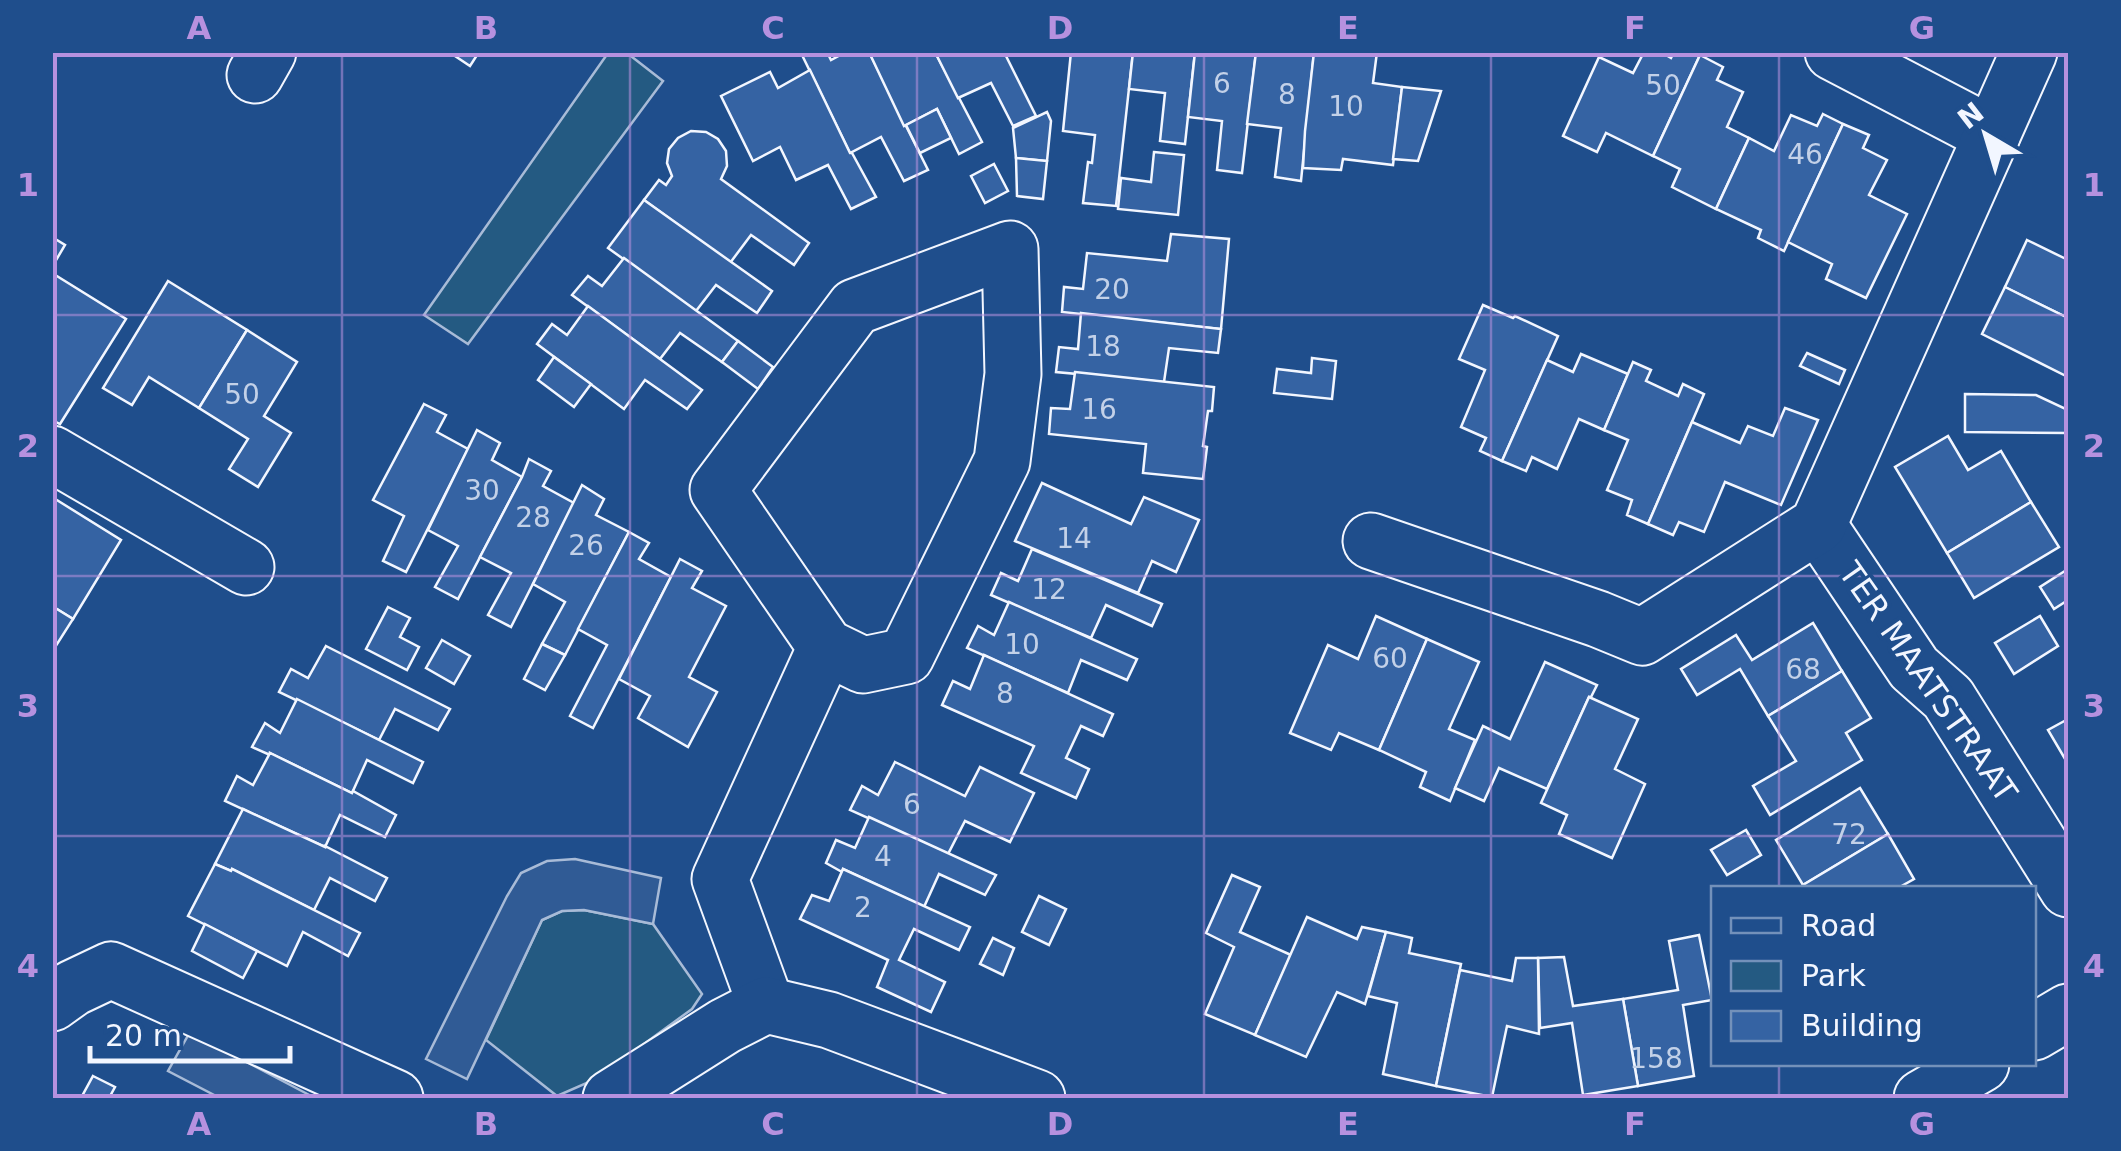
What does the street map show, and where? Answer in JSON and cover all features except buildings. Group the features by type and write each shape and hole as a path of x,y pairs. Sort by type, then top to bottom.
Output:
{"street":[{"path":"1834,52 1992,135"},
{"path":"1371,541 1642,637 1818,525 2029,52"},
{"path":"1010,248 1013,374 1002,461 906,656 863,665 826,648 718,490 855,308 1010,248"},
{"path":"52,454 246,567"},
{"name":"TER MAATSTRAAT","path":"1818,525 1914,668 1948,698 2068,890"},
{"path":"766,1005 720,879 826,648"},
{"path":"52,1003 72,988 111,970 395,1098"},
{"path":"611,1098 725,1026 766,1005 830,1020 1037,1098"},
{"path":"2036,1031 2068,1012"},
{"path":"1922,1098 1978,1066"}],"green space":[{"path":"608,53 627,53 663,81 468,344 424,315"},
{"path":"584,910 653,924 702,994 692,1009 596,1079 557,1096 486,1040 542,920 562,911"}],"shaded area":[{"path":"575,859 661,878 653,924 584,910 562,911 542,920 467,1079 426,1059 521,873 547,861"},
{"path":"190,1032 315,1098 220,1098 168,1071"}]}
